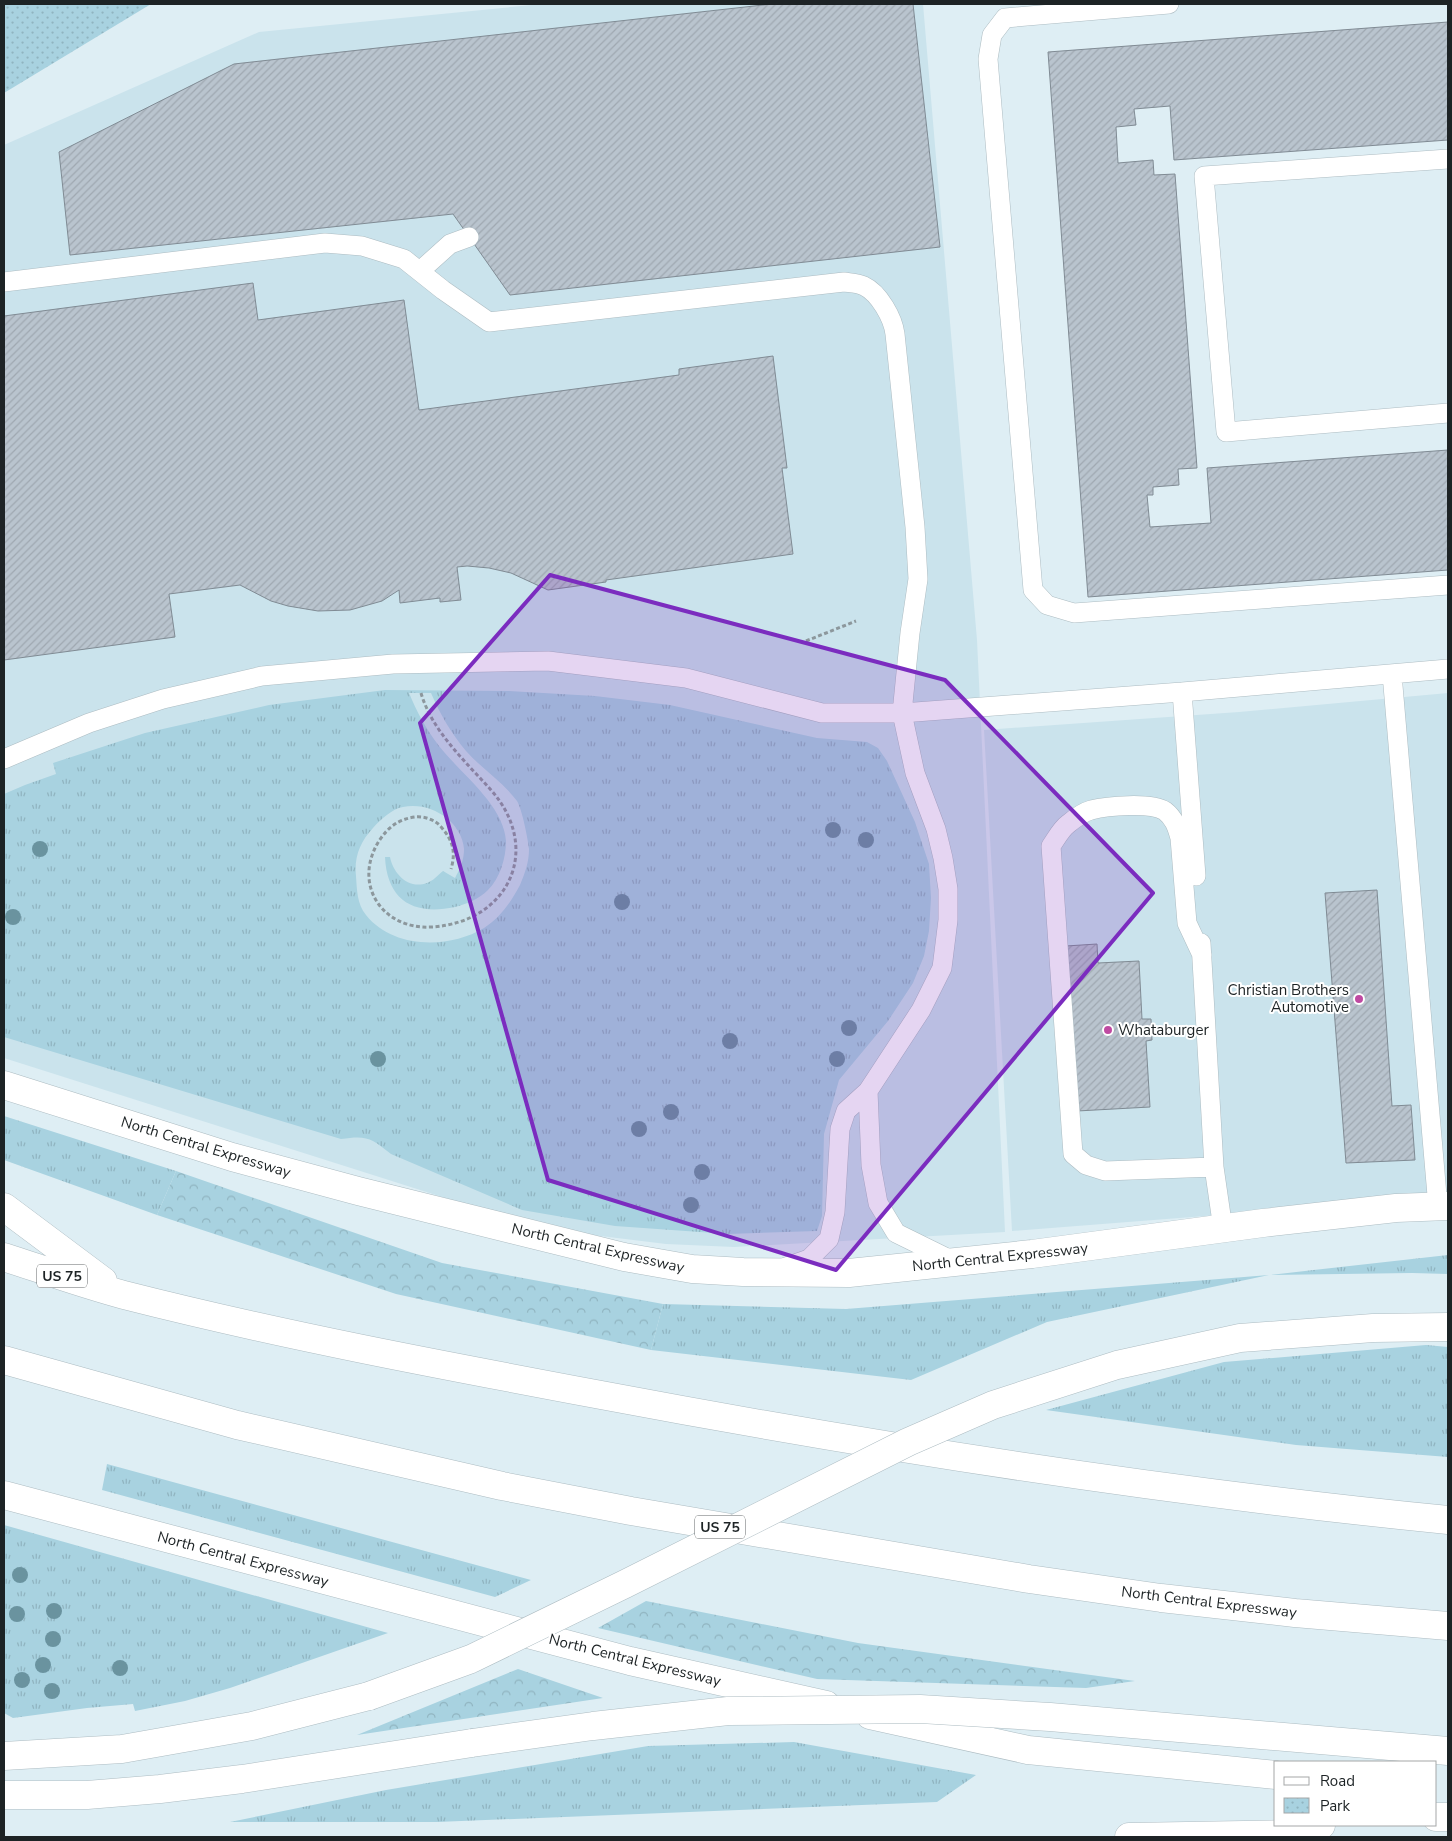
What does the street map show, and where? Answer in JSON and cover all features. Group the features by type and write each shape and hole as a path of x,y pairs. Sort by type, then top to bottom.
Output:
{"main road":[{"name":"North Central Expressway","path":"4,1085 232,1157 358,1191 615,1255 692,1270 849,1272 1032,1254 1223,1228 1396,1208 1443,1207"},
{"path":"4,1207 120,1294"},
{"name":"US 75","path":"4,1257 120,1294 263,1328 501,1376 771,1427 974,1460 1190,1491 1448,1520"},
{"path":"4,1756 122,1748 252,1726 369,1696 471,1660 908,1442 993,1405 1116,1365 1240,1338 1372,1328 1448,1327"},
{"name":"North Central Expressway","path":"4,1360 237,1425 502,1486 631,1511 1019,1577 1161,1598 1294,1613 1448,1626"},
{"name":"North Central Expressway","path":"4,1495 630,1661 1028,1750 1274,1775"},
{"path":"4,1795 87,1795 160,1790 593,1726 728,1711 920,1709 1448,1751"},
{"path":"1129,1837 1300,1834 1320,1826"}],"lane":[{"path":"1169,4 1005,18 992,35 988,59 1033,590 1047,606 1074,613 1448,585"},
{"path":"1448,159 1204,176 1226,432 1448,413"},
{"path":"420,271 450,244 469,237"},
{"path":"4,282 325,243 362,246 404,259 463,305 489,322 844,282 863,285 874,293 893,320 896,334 915,527 918,579 902,713 915,773 936,829 943,858 948,889 948,920 942,968 921,1010 868,1091 846,1112 840,1129 835,1212 829,1239 809,1259 773,1272"},
{"path":"4,759 89,723 172,697 262,676 412,664 548,661 686,678 822,713 902,713 1182,692 1448,668"},
{"path":"1392,674 1443,1207"},
{"path":"1182,692 1202,955 1214,1167 1223,1228"},
{"path":"1202,955 1187,924 1180,838 1177,826 1170,816 1163,810 1155,807 1121,806 1090,811 1066,825 1051,846 1073,1154 1086,1165 1105,1171 1214,1167"},
{"path":"868,1091 871,1165 878,1203 896,1233 956,1262"}],"path":[{"path":"806,641 856,620"},
{"path":"412,664 424,703 437,727 453,749 498,799 507,813 516,838 516,862 513,873 502,894 485,908 466,919 437,926 416,926 402,922 382,909 371,890 369,880 370,859 387,830 407,818 420,817 439,823 450,837 455,857 451,869"}],"highlighted area":[{"path":"550,575 945,680 1153,893 836,1270 548,1180 420,723"}],"shaded area":[{"path":"542,4 923,4 977,640 1005,1232 734,1247 666,1244 568,1232 515,1220 4,1058 4,145 259,32"},
{"path":"1448,693 1448,1197 1012,1231 984,730 1239,712"}],"green space":[{"path":"4,4 151,4 4,93"},
{"path":"385,690 509,691 595,696 670,705 817,738 867,742 878,748 887,761 915,822 929,864 931,898 929,931 924,956 913,983 888,1021 839,1080 824,1134 822,1216 817,1231 728,1234 615,1226 522,1210 391,1154 368,1139 357,1137 341,1139 4,1037 4,794 56,774 53,763 145,733 269,705","holes":["409,693 431,693 446,723 466,751 517,801 523,817 529,849 520,885 509,903 495,919 484,928 455,940 422,942 406,940 391,934 377,926 363,911 357,892 356,862 361,844 368,833 391,812 403,807 424,807 434,810 451,822 462,839 464,849 461,864 455,878 443,871 429,882 420,885 414,884 402,879 394,869 390,857 385,857 387,872 397,894 405,902 427,909 455,907 481,896 492,885 499,874 505,854 506,841 498,815 480,790 439,746 422,720"]},
{"path":"4,1116 176,1171 157,1215 4,1160"},
{"path":"176,1171 442,1263 663,1304 651,1350 396,1294 157,1215"},
{"path":"1448,1255 1448,1274 1269,1275"},
{"path":"1269,1275 1047,1322 911,1380 651,1350 663,1304 846,1309"},
{"path":"1426,1345 1448,1347 1448,1457 1296,1445 1046,1410 1224,1362"},
{"path":"107,1464 531,1580 495,1597 102,1490"},
{"path":"4,1525 388,1633 230,1688 185,1701 135,1711 133,1704 13,1718 4,1713"},
{"path":"646,1601 858,1643 1135,1681 1086,1688 817,1679 598,1628"},
{"path":"518,1669 603,1698 357,1735"},
{"path":"794,1742 976,1775 937,1802 437,1822 230,1822 386,1790 648,1746"}],"building":[{"path":"772,4 913,4 940,247 510,295 453,214 70,255 59,152 234,64"},
{"path":"1448,22 1448,140 1174,160 1170,106 1134,109 1136,125 1116,127 1118,163 1153,160 1154,175 1175,174 1197,468 1178,469 1179,485 1153,487 1153,495 1147,495 1150,527 1211,523 1207,468 1448,450 1448,570 1088,597 1048,52"},
{"path":"253,283 258,320 404,300 419,410 679,375 679,369 773,356 787,468 782,468 793,554 548,590 511,573 489,568 457,567 461,600 440,602 440,598 400,603 399,590 382,601 350,610 318,611 288,606 271,601 240,585 169,594 175,637 4,660 4,316"},
{"name":"Christian Brothers Automotive","path":"1377,890 1392,1106 1411,1105 1415,1160 1346,1163 1325,893"},
{"name":"Whataburger","path":"1097,944 1098,963 1139,961 1142,1019 1151,1019 1152,1040 1146,1041 1150,1107 1077,1111 1066,946"}],"place":[{"name":"Christian Brothers Automotive","path":"1359,999"},
{"name":"Whataburger","path":"1108,1030"}]}
